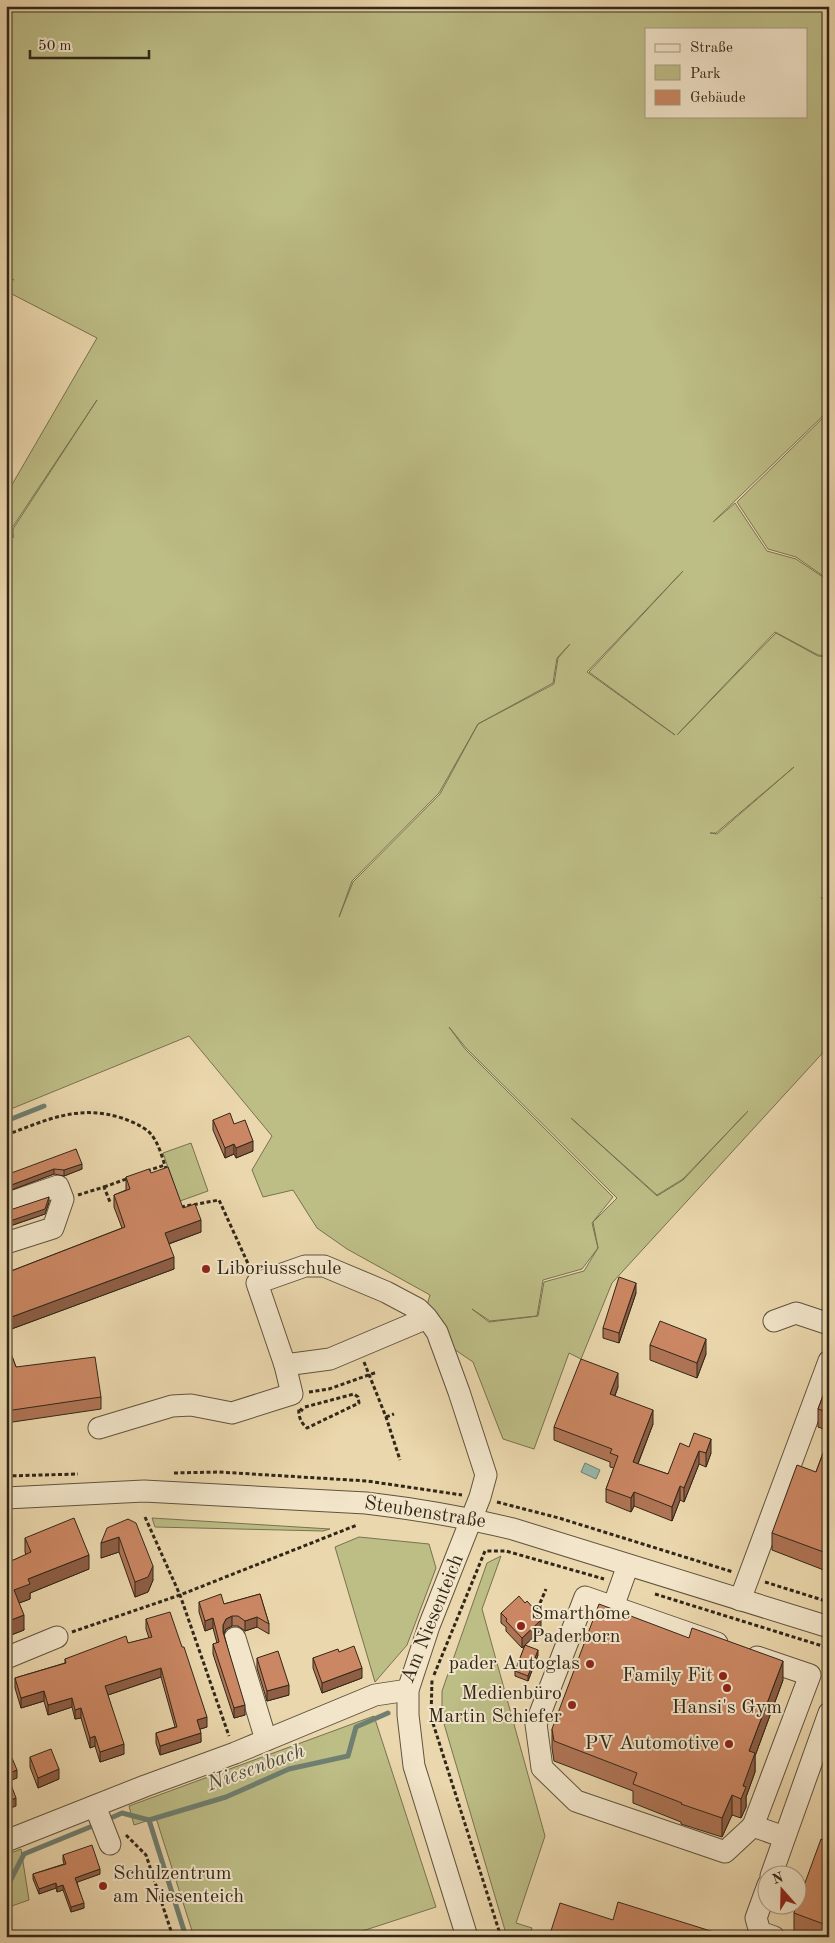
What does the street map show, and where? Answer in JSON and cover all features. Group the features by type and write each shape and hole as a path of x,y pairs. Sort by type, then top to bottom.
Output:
{"street":[{"path":"6,1204 58,1186 63,1199 52,1228 6,1243"},
{"path":"99,1428 172,1406 191,1405 232,1413 295,1404 285,1365 257,1283 305,1266 324,1266 377,1288 418,1309 427,1318 330,1359 285,1365"},
{"path":"774,1322 796,1313 829,1324"},
{"name":"Am Niesenteich","path":"6,1842 235,1753 374,1695 408,1690 429,1626 480,1498 486,1475 459,1392 436,1332 427,1318"},
{"path":"740,1600 829,1361"},
{"name":"Steubenstraße","path":"6,1498 144,1491 366,1503 472,1519 513,1529 624,1574 740,1600 829,1627"},
{"path":"613,1607 624,1574"},
{"path":"585,1597 810,1675 792,1722 753,1826 725,1852 576,1801 542,1768 536,1724 585,1597"},
{"path":"6,1658 57,1637"},
{"path":"235,1638 266,1740"},
{"path":"408,1690 408,1715 414,1766 467,1937"},
{"path":"774,1866 825,1723 792,1722"},
{"path":"95,1806 115,1837"},
{"path":"753,1826 784,1837"},
{"path":"758,1912 756,1918 767,1934"}],"path":[{"path":"6,1135 75,1112 93,1111 111,1114 131,1120 149,1132 157,1143 170,1178"},
{"path":"139,1174 165,1165"},
{"path":"63,1199 130,1177"},
{"path":"104,1187 110,1202"},
{"path":"178,1200 181,1207 219,1200 257,1283"},
{"path":"295,1404 329,1389 377,1372"},
{"path":"369,1375 386,1417 400,1460"},
{"path":"295,1404 299,1408 354,1394 358,1397 359,1403 328,1416 307,1428"},
{"path":"295,1404 302,1424 307,1428"},
{"path":"386,1417 394,1414"},
{"path":"307,1422 307,1428"},
{"path":"480,1498 559,1518 829,1602"},
{"path":"145,1517 180,1595 235,1753"},
{"path":"57,1637 180,1595 357,1525"},
{"path":"510,1937 501,1935 431,1717 431,1681 485,1551 506,1551 624,1574"},
{"path":"535,1615 546,1589"},
{"path":"649,1592 829,1648"},
{"path":"408,1715 431,1717"},
{"path":"115,1837 140,1846 146,1855 173,1937"}],"green space":[{"path":"6,6 829,6 829,410 713,522 735,503 767,551 796,559 829,581 829,656 818,655 775,632 677,735 776,633 818,656 829,657 829,906 821,897 829,908 829,1046 612,1283 581,1359 569,1353 534,1449 503,1439 473,1362 451,1347 425,1312 430,1295 347,1249 317,1228 293,1190 263,1197 252,1170 272,1136 189,1036 6,1111 6,495 97,338 6,291 6,276 14,280 6,275","holes":["97,400 13,529 13,538 12,528","683,571 589,672 675,735 587,672","570,644 558,658 554,684 478,724 553,683 557,658","478,724 440,794 353,882 339,917 352,881 439,793","794,767 717,834 710,833 716,833","449,1027 466,1048 617,1198 593,1222 598,1248 592,1223 613,1197 465,1049","748,1111 683,1180 657,1196 571,1118 657,1195 683,1179","598,1248 584,1271 544,1282 538,1316 489,1322 472,1309 490,1321 537,1316 543,1280 582,1269"]},
{"path":"829,412 829,580 796,557 768,549 737,502"},
{"path":"191,1143 208,1191 180,1201 163,1153"},
{"path":"152,1518 330,1529 323,1531 155,1527"},
{"path":"359,1537 429,1544 436,1568 407,1645 375,1682 335,1547"},
{"path":"501,1556 482,1609 545,1836 516,1923 532,1928 529,1937 507,1937 442,1717 442,1691 487,1563"},
{"path":"374,1716 436,1907 344,1937 194,1937 156,1818 134,1825 129,1806"},
{"path":"21,1849 29,1900 6,1908 6,1855"}],"shaded area":[{"path":"585,1463 600,1470 596,1479 581,1472"}],"building":[{"path":"230,1113 234,1124 245,1120 253,1141 236,1148 234,1144 225,1148 213,1120"},
{"path":"76,1149 82,1164 64,1170 54,1169 6,1187 6,1175"},
{"path":"168,1167 183,1208 195,1204 201,1220 165,1233 174,1257 6,1319 6,1273 125,1227 114,1195 130,1189 126,1177 149,1169 151,1173"},
{"path":"49,1197 45,1209 10,1221 7,1211"},
{"path":"619,1277 636,1283 619,1333 603,1328"},
{"path":"660,1321 706,1339 697,1363 650,1345"},
{"path":"6,1340 16,1367 95,1357 101,1397 6,1411"},
{"path":"581,1359 618,1373 610,1394 653,1410 633,1462 668,1474 680,1443 689,1447 694,1433 711,1439 706,1453 699,1451 684,1488 680,1486 672,1507 634,1492 631,1498 606,1489 618,1456 610,1453 612,1449 554,1427"},
{"path":"829,1380 829,1413 818,1409"},
{"path":"829,1437 829,1554 772,1533 797,1465 816,1472"},
{"path":"74,1518 89,1555 28,1579 30,1584 14,1590 24,1615 6,1622 6,1555 9,1562 31,1552 25,1538"},
{"path":"128,1519 136,1523 153,1566 148,1577 135,1582 119,1537 101,1543 107,1528"},
{"path":"221,1594 224,1604 260,1594 269,1624 257,1617 245,1621 238,1616 232,1616 226,1619 223,1625 223,1632 245,1705 234,1708 213,1644 219,1642 213,1618 205,1621 199,1602"},
{"path":"519,1596 525,1603 527,1601 541,1620 522,1638 501,1613"},
{"path":"599,1604 689,1638 692,1628 783,1661 749,1751 755,1753 743,1786 746,1787 741,1799 732,1795 722,1818 681,1804 633,1784 637,1773 554,1741 552,1729"},
{"path":"170,1612 182,1647 184,1647 207,1717 197,1720 201,1733 160,1746 156,1733 177,1727 161,1668 105,1686 124,1744 100,1752 95,1736 90,1738 81,1708 75,1710 72,1698 48,1705 44,1691 21,1698 15,1678 66,1663 65,1659 126,1636 128,1643 152,1637 146,1619"},
{"path":"525,1645 538,1650 528,1676 515,1671"},
{"path":"354,1646 362,1668 322,1683 313,1658 338,1649 339,1652"},
{"path":"278,1651 289,1685 267,1691 257,1658"},
{"path":"51,1749 59,1769 38,1778 30,1757"},
{"path":"12,1758 17,1770 7,1774 16,1798 6,1802 6,1760"},
{"path":"821,1839 829,1842 829,1926 802,1916 808,1916 808,1875"},
{"path":"92,1845 100,1869 75,1878 84,1903 71,1907 63,1885 57,1887 56,1883 39,1889 33,1874 66,1864 63,1855"},
{"path":"618,1902 730,1937 549,1937 560,1903 613,1920"}],"waterway":[{"path":"6,1121 44,1106"},
{"name":"Niesenbach","path":"113,1817 122,1813 149,1820 226,1797 289,1769 348,1756 356,1727 388,1713"},
{"path":"149,1820 186,1937"},
{"name":"Niesenbach","path":"6,1889 24,1854 95,1825"}],"place":[{"name":"Liboriusschule","path":"206,1269"},
{"name":"Smarthome Paderborn","path":"521,1626"},
{"name":"pader Autoglas","path":"590,1664"},
{"name":"Family Fit","path":"723,1676"},
{"name":"Hansi's Gym","path":"727,1688"},
{"name":"Medienbüro Martin Schiefer","path":"572,1705"},
{"name":"PV Automotive","path":"729,1744"},
{"name":"Schulzentrum am Niesenteich","path":"103,1886"}]}
